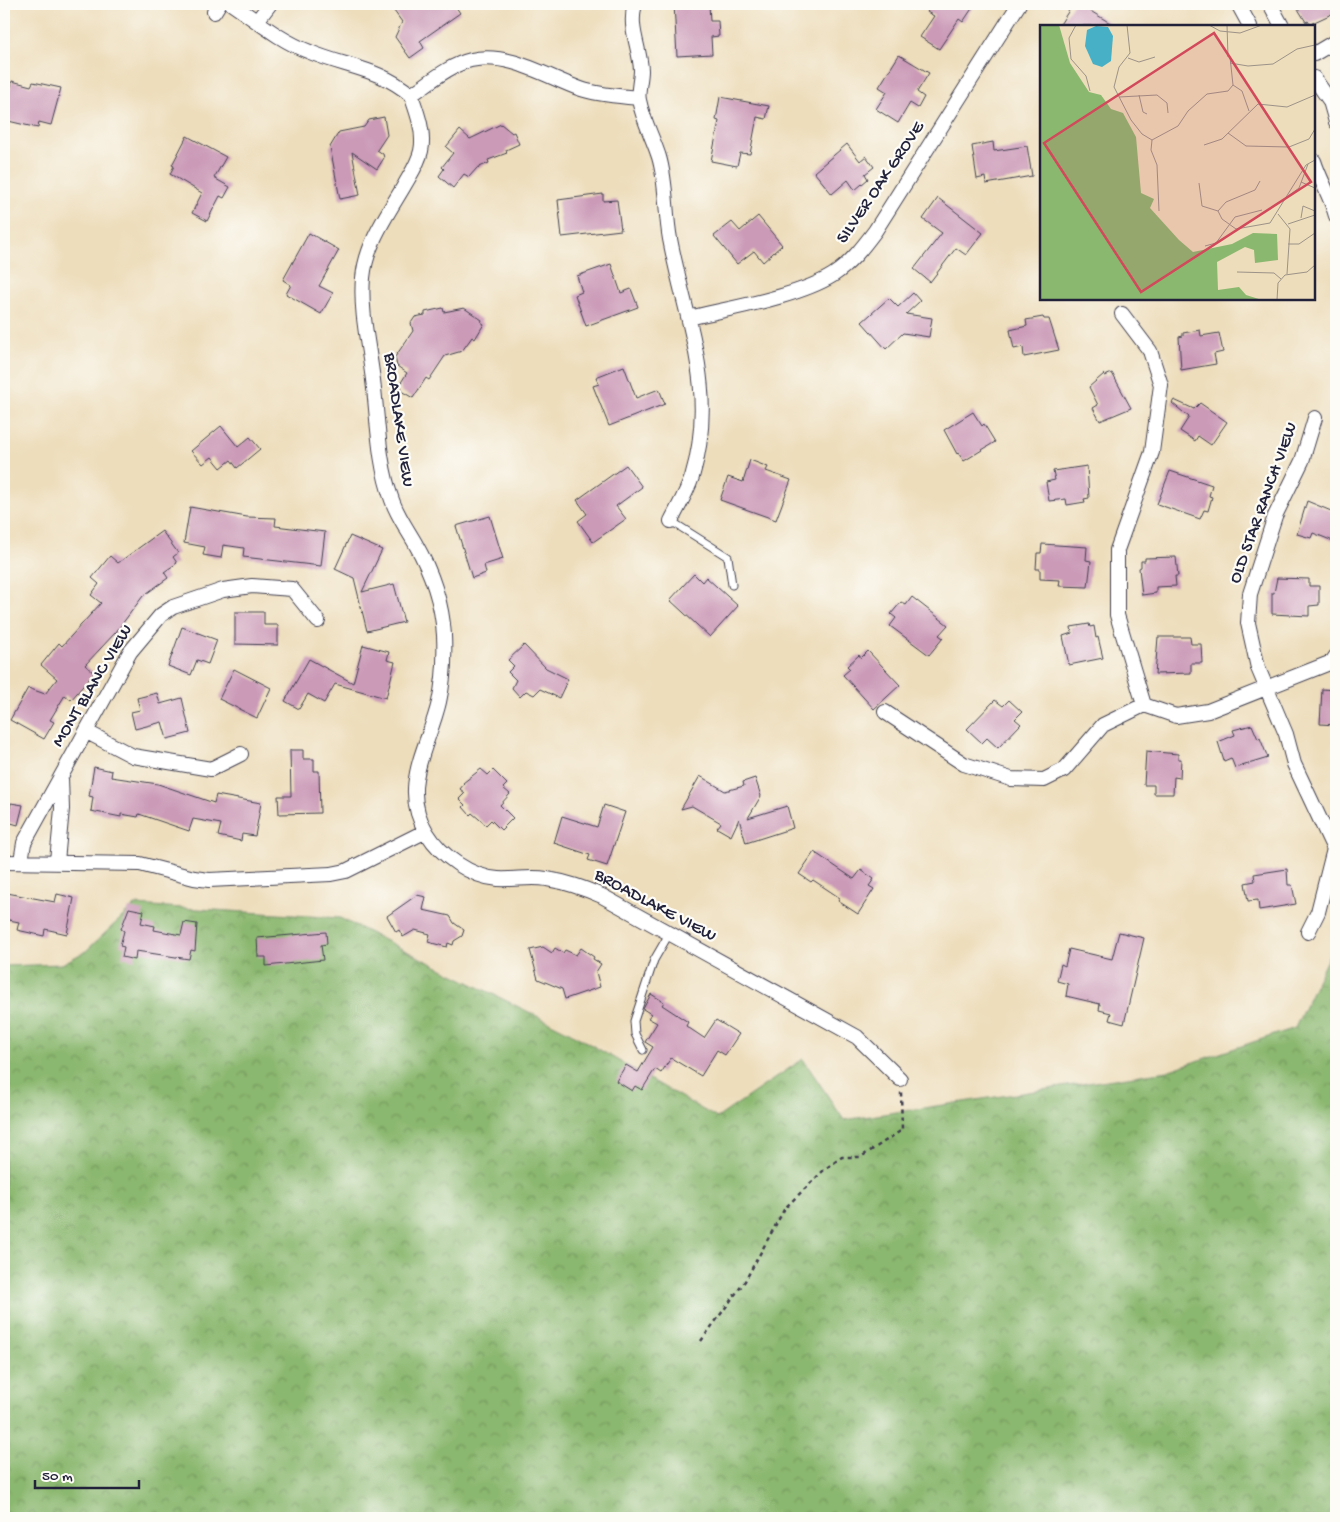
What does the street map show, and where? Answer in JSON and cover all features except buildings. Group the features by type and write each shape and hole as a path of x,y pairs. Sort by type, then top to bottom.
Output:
{"street":[{"path":"232,4 295,46 311,53 364,68 398,84 411,95 459,64 472,60 487,59 516,63 583,90 638,98"},
{"path":"257,21 270,4"},
{"path":"635,4 632,28 641,67 638,98 659,157 668,202 670,237 702,383 702,434 692,478 671,521"},
{"name":"SILVER OAK GROVE","path":"688,318 804,289 834,274 850,262 875,231 1019,4"},
{"path":"1238,4 1249,25"},
{"path":"1270,4 1281,25"},
{"path":"1315,53 1336,41"},
{"path":"1315,79 1330,101 1336,122"},
{"name":"BROADLAKE VIEW","path":"411,95 418,117 422,150 417,165 372,242 366,258 362,295 386,482 398,514 429,571 442,619 445,651 441,689 434,720 418,760 416,779 416,798 426,831 449,857 480,875 496,879 545,878 578,886 602,896 857,1038 900,1079"},
{"path":"1315,165 1323,188 1335,205"},
{"path":"1122,314 1150,351 1161,385 1152,452 1116,550 1117,615 1144,705"},
{"name":"OLD STAR RANCH VIEW","path":"1308,932 1318,912 1334,849 1294,764 1286,734 1258,668 1248,623 1250,594 1276,516 1302,462 1315,418"},
{"name":"MONT BLANC VIEW","path":"21,861 24,843 130,652 161,615 173,608 223,590 252,586 292,589 318,621"},
{"path":"886,712 964,764 1011,779 1044,780 1064,770 1104,725 1144,705 1176,716 1208,711 1332,662 1336,656"},
{"path":"86,732 132,756 211,769 241,754"},
{"name":"MONT BLANC VIEW","path":"57,861 62,809 61,776"},
{"path":"4,862 57,861 140,864 209,880 331,874 361,864 426,831"}],"lane":[{"path":"671,521 728,556 732,585"},
{"path":"643,1050 635,1034 634,1021 654,960 669,934"}],"path":[{"path":"701,1341 744,1281 785,1208 825,1169 842,1157 861,1158 902,1130 900,1079"}],"green space":[{"path":"135,905 340,918 569,1032 717,1118 803,1059 844,1120 1167,1071 1295,1028 1336,940 1336,1518 4,1518 4,966 62,964 86,951"}]}
